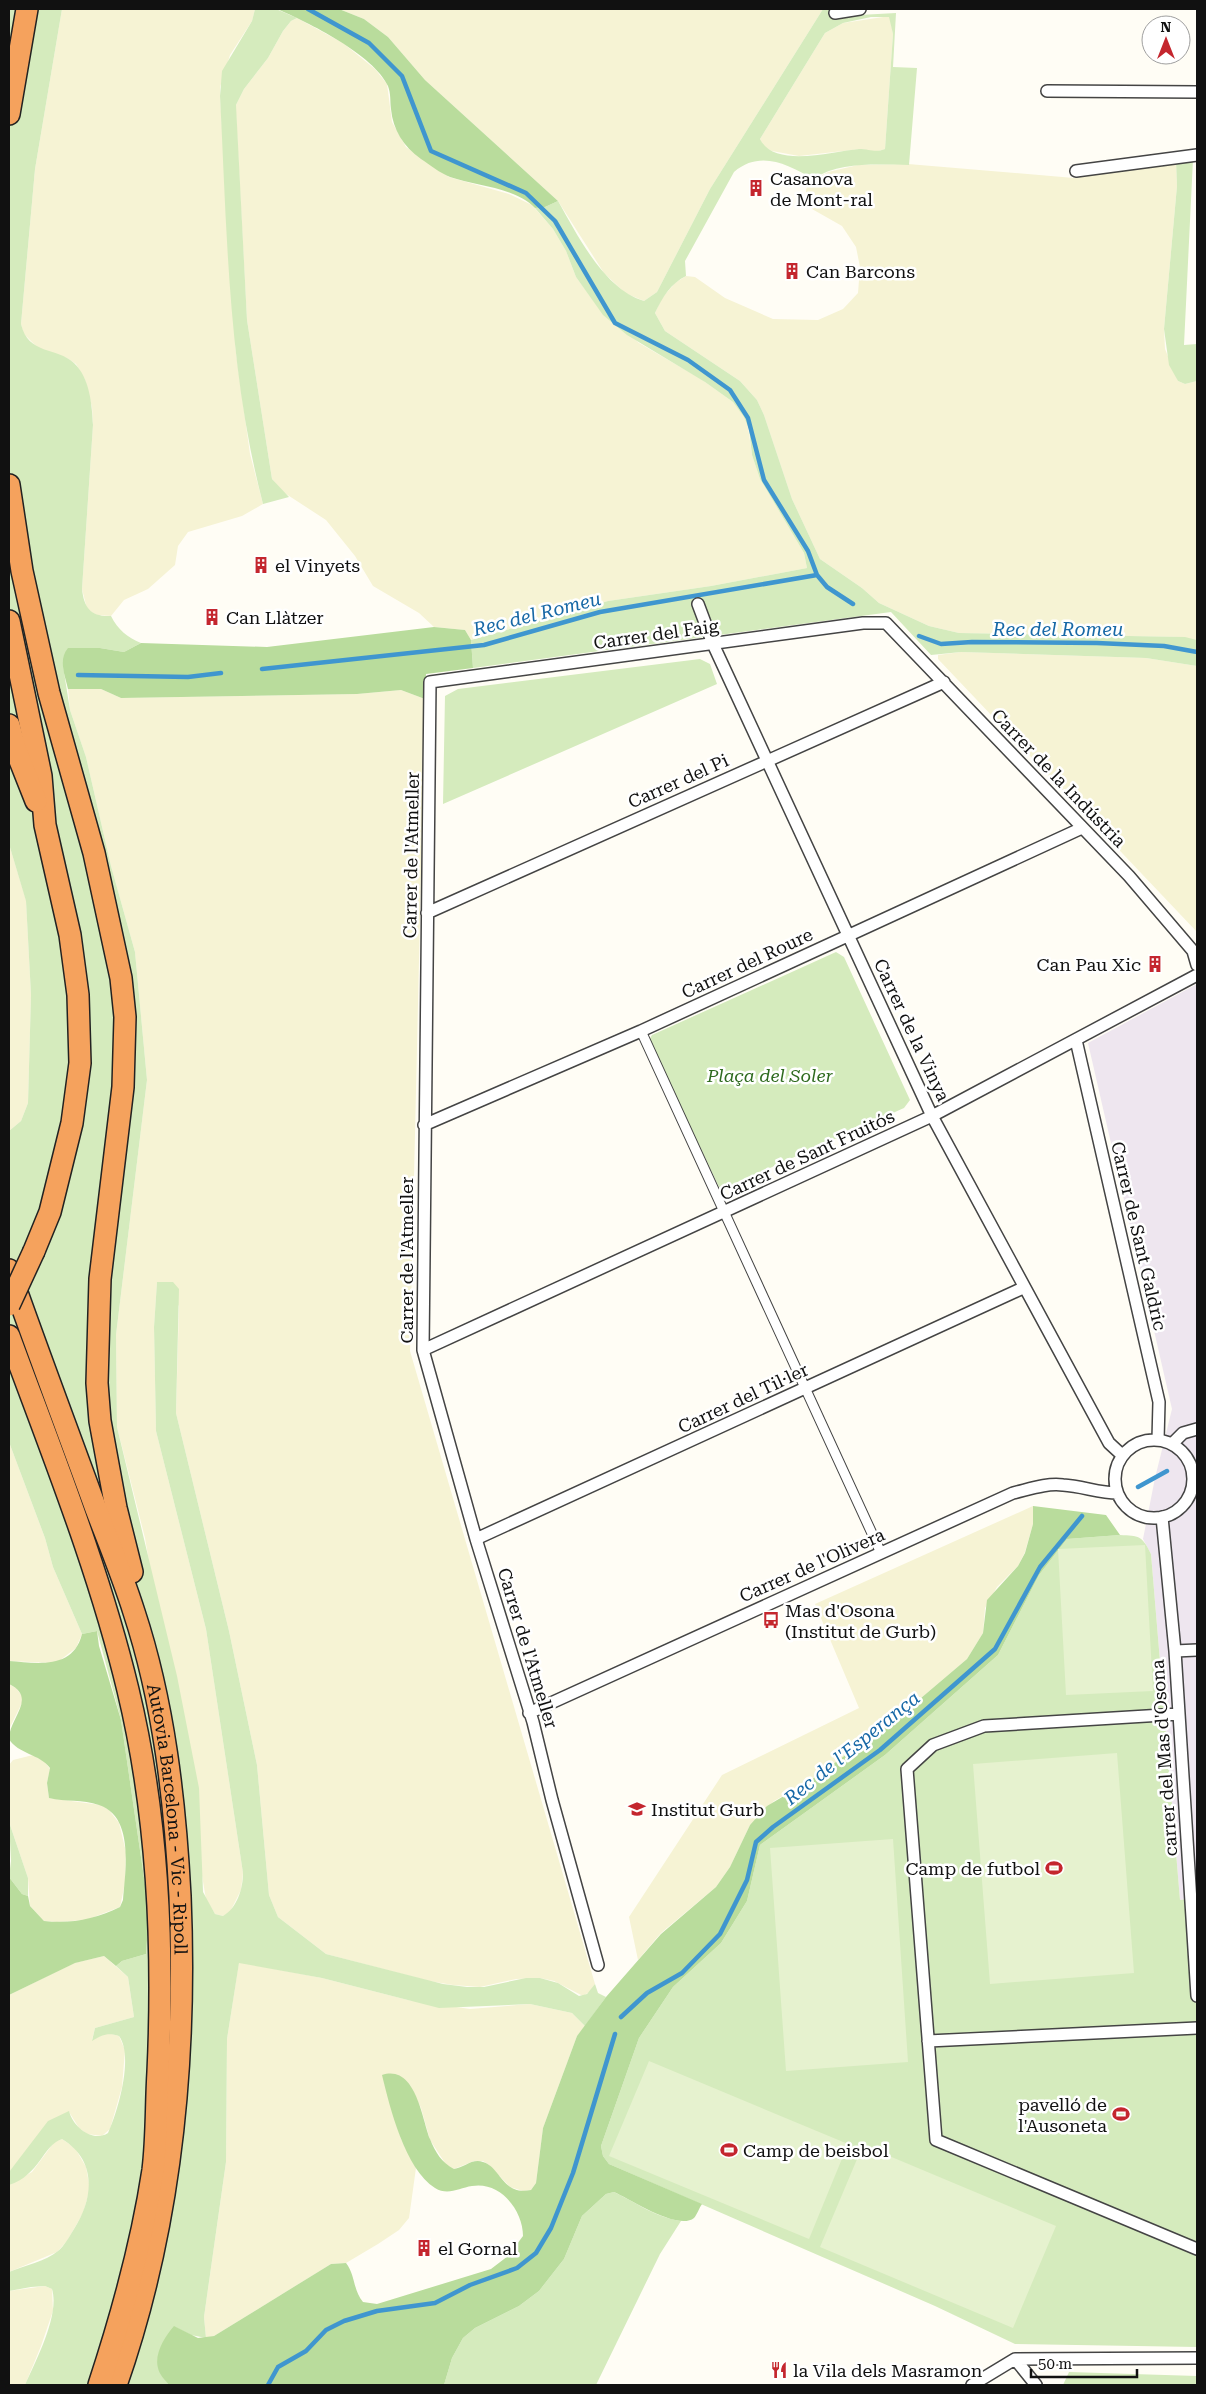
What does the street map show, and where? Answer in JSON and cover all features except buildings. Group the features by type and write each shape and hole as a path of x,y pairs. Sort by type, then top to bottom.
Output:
{"highway":[{"path":"9,114 27,9"},
{"path":"9,485 22,571 49,693 94,853 122,978 125,1017 123,1086 100,1287 97,1383 100,1421 116,1508 132,1570 135,1612"},
{"path":"9,621 41,776 45,825 72,952 78,995 80,1063 72,1123 50,1212 9,1305"},
{"path":"9,725 15,748 45,825"},
{"name":"Autovia Barcelona - Vic - Ripoll","path":"9,1270 135,1612 154,1687 170,1777 178,1867 183,2002 173,2136 160,2223 126,2356 116,2385"},
{"name":"Autovia Barcelona - Vic - Ripoll","path":"9,1336 97,1579 136,1728 155,1849 160,1942 160,2036 153,2166 142,2232 111,2348 99,2385"}],"street":[{"path":"837,11 860,9"},
{"path":"1047,91 1197,92"},
{"path":"1076,171 1197,155"},
{"name":"Carrer de la Vinya","path":"698,604 713,644 932,1116 1023,1288 1109,1443 1122,1456"},
{"name":"Carrer del Faig","path":"430,682 864,623 886,623"},
{"name":"Carrer de la Indústria","path":"886,623 1129,876 1193,951 1197,965"},
{"name":"Carrer de l'Atmeller","path":"430,682 423,1350 476,1539 529,1713 598,1965"},
{"name":"Carrer del Pi","path":"427,913 944,682"},
{"name":"Carrer del Roure","path":"424,1125 641,1031 1082,828"},
{"name":"Carrer de Sant Fruitós","path":"423,1350 932,1116 1197,975"},
{"path":"641,1031 881,1553"},
{"name":"Carrer de Sant Galdric","path":"1076,1040 1159,1402 1158,1440"},
{"name":"Carrer del Til·ler","path":"476,1539 1023,1288"},
{"path":"1172,1444 1183,1433 1197,1429"},
{"path":"1158,1440 1172,1444 1183,1453 1190,1464 1193,1497 1180,1508 1162,1517 1145,1517 1135,1513 1126,1507 1118,1493 1115,1474 1122,1456 1134,1445 1158,1440"},
{"name":"Carrer de l'Olivera","path":"529,1713 1013,1493 1043,1485 1063,1485 1101,1493 1118,1493"},
{"name":"carrer del Mas d'Osona","path":"1162,1517 1175,1651 1197,1996"},
{"path":"1175,1651 1197,1650"},
{"path":"1179,1714 984,1726 933,1745 906,1769 936,2140 1197,2249"},
{"path":"928,2040 1197,2028"},
{"path":"972,2385 1015,2359 1197,2358"},
{"path":"1015,2359 1036,2385"}],"shaded area":[{"path":"62,9 255,9 252,21 230,55 220,87 220,96 236,353 250,454 263,504 242,516 188,532 178,546 175,565 148,589 124,600 111,616 96,615 87,609 82,589 93,425 92,407 85,380 76,364 67,358 43,351 36,346 23,333 21,324 35,169"},
{"path":"339,9 823,9 710,189 657,292 644,301 625,293 604,273 558,201 425,80 388,37 364,19"},
{"path":"890,16 893,34 885,149 876,152 861,149 799,156 772,151 763,146 760,139 825,33 843,23"},
{"path":"297,18 343,43 375,69 387,84 392,122 406,147 449,177 509,194 532,205 553,229 566,251 576,277 601,311 639,343 701,379 733,402 747,420 752,455 760,479 804,553 807,568 711,586 608,601 471,640 465,630 434,627 419,613 373,586 355,556 326,520 283,492 272,479 247,320 236,105 244,89 268,58 283,31 291,21"},
{"path":"1176,161 1177,186 1164,329 1165,349 1178,381 1185,384 1197,381 1197,640 1180,637 959,633 929,626 879,603 862,588 820,559 792,499 764,415 757,400 740,381 665,331 655,313 662,298 675,283 686,276 695,277 725,298 773,319 818,320 843,309 858,293 860,267 856,247 842,226 812,209 806,198 809,182 828,172 858,165 908,164 1074,178"},
{"path":"961,652 1146,658 1197,666 1197,932 938,659 938,655"},
{"path":"68,689 101,689 121,698 357,694 401,690 425,699 410,1351 595,1984 591,1991 583,1996 554,1981 540,1978 516,1979 480,1987 429,1981 326,1954 278,1917 269,1895 257,1765 229,1631 176,1413 179,1306 157,1282 154,1327 156,1431 206,1629 243,1873 241,1890 230,1912 223,1916 215,1914 206,1899 145,1538 117,1427 116,1335 147,1080 135,952 111,866 86,757 70,710"},
{"path":"9,844 26,900 31,995 28,1103 21,1121 9,1131"},
{"path":"1197,984 1197,1898 1180,1900 1151,1554 1143,1539 1155,1478 1172,1409 1088,1043"},
{"path":"9,1442 45,1538 53,1567 82,1634 76,1648 59,1661 52,1663 9,1661"},
{"path":"1033,1506 1033,1524 1025,1552 1018,1566 997,1587 985,1608 983,1633 967,1659 901,1715 811,1780 774,1801 750,1825 730,1867 716,1887 661,1933 638,1960 629,1917 722,1775 859,1708 815,1604"},
{"path":"9,1684 16,1688 22,1696 22,1703 9,1729"},
{"path":"33,1755 45,1762 50,1769 47,1783 49,1798 101,1805 109,1810 119,1823 126,1852 125,1883 120,1907 86,1920 57,1922 44,1921 30,1906 28,1878 9,1822 9,1765 13,1760"},
{"path":"104,1956 128,1977 134,2017 95,2028 92,2040 105,2034 119,2036 125,2050 122,2087 110,2129 102,2136 87,2134 79,2128 69,2112 25,2153 9,2172 9,1995 74,1963"},
{"path":"239,1962 322,1978 408,2000 470,2009 530,2004 572,2013 585,2026 577,2036 543,2128 536,2183 531,2190 523,2191 510,2187 483,2161 474,2161 454,2169 447,2166 430,2140 421,2108 410,2085 384,2082 401,2139 416,2168 409,2218 399,2230 346,2263 331,2264 214,2336 206,2338 204,2317 226,2162 227,2039"},
{"path":"62,2139 75,2148 86,2167 90,2189 83,2213 67,2241 57,2252 9,2272 9,2185 32,2172 55,2141"},
{"path":"45,2286 52,2289 53,2311 41,2346 25,2385 9,2385 9,2291"}],"green space":[{"path":"9,9 62,9 35,169 21,324 25,334 36,346 67,358 74,363 84,376 91,401 93,425 83,596 90,610 98,615 111,616 123,633 141,643 124,652 100,648 63,666 70,710 86,757 111,866 135,952 147,1080 116,1335 117,1427 177,1676 199,1788 203,1892 215,1914 223,1916 228,1913 238,1898 243,1873 206,1629 156,1431 154,1327 157,1282 173,1282 179,1289 176,1413 229,1631 257,1765 269,1895 278,1917 326,1954 443,1984 484,1987 526,1978 540,1978 558,1983 579,1996 587,1994 595,1984 598,1993 606,1997 585,2026 572,2013 530,2004 439,2008 322,1978 239,1963 227,2039 226,2162 204,2317 206,2338 191,2335 175,2327 169,2334 161,2348 160,2363 164,2378 169,2385 25,2385 46,2337 54,2300 52,2289 45,2286 9,2291 9,2272 53,2255 65,2244 81,2217 88,2192 89,2180 81,2158 62,2139 50,2148 28,2175 9,2185 9,2172 48,2121 69,2111 75,2123 84,2132 96,2136 108,2133 120,2098 125,2070 125,2056 119,2036 108,2034 92,2041 95,2028 134,2017 128,1977 116,1966 122,1961 146,1954 149,1912 121,1720 97,1631 82,1634 53,1567 45,1538 9,1442 9,1131 21,1121 28,1103 31,995 26,901 9,844"},
{"path":"255,9 276,9 297,18 291,21 283,31 268,58 244,89 236,105 247,320 272,479 289,497 263,504 251,454 236,352 227,250 220,96 222,71 252,21"},
{"path":"277,9 339,9 364,19 388,37 425,80 558,201 545,207 535,208 506,191 450,177 431,166 409,149 400,137 392,117 388,86 380,74 355,51 322,31"},
{"path":"823,9 830,9 841,16 896,13 893,67 917,68 909,165 860,165 835,169 813,179 793,168 774,162 754,162 744,165 734,172 685,261 686,276 668,292 655,313 665,331 740,381 757,400 764,415 792,499 820,559 862,588 879,603 929,626 959,633 1185,637 1197,640 1197,666 1146,658 961,652 931,655 891,612 473,668 471,640 608,601 711,586 807,568 804,553 760,479 752,455 749,429 744,417 733,402 705,382 627,335 603,315 576,277 566,251 553,229 535,208 545,207 558,201 583,245 604,273 630,295 644,301 657,292 710,189","holes":["871,17 889,17 893,34 885,149 875,151 859,149 820,155 791,156 767,148 760,139 825,33 843,23"]},
{"path":"1193,159 1184,345 1197,344 1197,381 1185,384 1178,381 1169,365 1164,329 1177,186 1176,161"},
{"path":"434,627 465,630 471,640 473,668 426,674 425,699 401,690 357,694 121,698 101,689 68,689 63,668 63,658 68,648 100,648 124,652 141,643 267,647"},
{"path":"700,659 710,664 717,684 443,804 445,696 458,689"},
{"name":"Plaça del Soler","path":"836,952 844,957 910,1100 904,1108 727,1187 719,1187 649,1040 652,1035"},
{"path":"1033,1506 1106,1515 1120,1535 1067,1539 1039,1575 998,1655 885,1755 760,1845 747,1901 721,1943 673,1987 639,2038 601,2146 603,2156 609,2164 702,2204 694,2218 687,2221 666,2217 614,2192 606,2194 582,2216 564,2259 539,2291 519,2306 475,2328 463,2338 452,2358 444,2385 169,2385 162,2377 157,2363 159,2351 164,2340 174,2326 198,2338 214,2336 331,2264 346,2263 357,2292 363,2302 377,2304 491,2269 508,2256 523,2236 522,2226 514,2207 508,2199 492,2188 472,2186 453,2191 444,2191 435,2188 424,2179 407,2153 400,2137 382,2075 393,2074 403,2078 410,2085 416,2095 432,2144 439,2157 446,2164 454,2169 475,2161 483,2162 494,2169 514,2189 521,2191 531,2190 536,2183 543,2128 577,2036 606,1997 661,1934 716,1887 730,1867 750,1825 767,1806 811,1780 901,1715 967,1659 983,1633 987,1600 1018,1566 1025,1553 1033,1524"},
{"path":"1120,1535 1136,1536 1145,1543 1151,1554 1180,1900 1197,1898 1197,2347 1015,2344 935,2306 609,2164 603,2156 601,2146 639,2038 673,1987 721,1943 747,1901 760,1845 885,1755 998,1655 1039,1575 1067,1539"},
{"path":"1145,1545 1153,1691 1066,1695 1058,1549"},
{"path":"97,1631 99,1646 121,1720 149,1912 146,1954 122,1961 116,1966 104,1956 75,1963 9,1995 9,1877 22,1894 28,1896 30,1906 44,1921 74,1921 102,1915 120,1907 123,1900 126,1861 123,1833 118,1821 110,1811 99,1805 49,1798 47,1783 50,1768 46,1763 18,1748 9,1739 10,1731 22,1702 17,1690 9,1684 9,1661 42,1663 62,1659 71,1654 82,1634"},
{"name":"Camp de futbol","path":"1117,1753 1134,1973 990,1984 973,1764"},
{"path":"9,1822 28,1878 28,1896 22,1894 9,1877 11,1861"},
{"name":"Camp de futbol","path":"893,1839 908,2062 786,2071 770,1848"},
{"name":"Camp de beisbol","path":"649,2061 848,2144 809,2239 609,2156"},
{"path":"863,2145 1056,2226 1013,2328 820,2247"},
{"path":"614,2192 663,2217 681,2221 660,2254 596,2385 444,2385 452,2358 463,2338 475,2328 519,2306 539,2291 564,2259 582,2216 606,2194"},
{"path":"1069,2372 1197,2376 1197,2385 1063,2385"}],"waterway":[{"path":"308,9 369,43 402,76 431,151 526,193 555,221 615,323 688,360 730,390 748,418 764,480 808,551 817,575 827,587 853,604"},
{"name":"Rec del Romeu","path":"262,669 484,645 600,612 817,575"},
{"name":"Rec del Romeu","path":"919,636 941,644 972,642 1097,643 1164,646 1197,652"},
{"name":"Rec del Romeu","path":"78,675 188,677 221,673"},
{"path":"1138,1487 1167,1471"},
{"name":"Rec de l'Esperança","path":"621,2017 647,1993 682,1973 720,1934 747,1880 756,1842 773,1827 880,1750 995,1649 1040,1567 1082,1516"},
{"name":"Rec de l'Esperança","path":"268,2385 278,2367 306,2351 326,2330 344,2321 377,2311 435,2303 470,2285 517,2268 536,2253 551,2228 573,2173 615,2034"}],"place":[{"name":"Casanova de Mont-ral","path":"756,188"},
{"name":"Can Barcons","path":"792,271"},
{"name":"el Vinyets","path":"261,565"},
{"name":"Can Llàtzer","path":"212,617"},
{"name":"Can Pau Xic","path":"1155,964"},
{"name":"Mas d'Osona (Institut de Gurb)","path":"771,1620"},
{"name":"Institut Gurb","path":"637,1809"},
{"name":"Camp de futbol","path":"1054,1868"},
{"name":"pavelló de l'Ausoneta","path":"1121,2114"},
{"name":"Camp de beisbol","path":"729,2150"},
{"name":"el Gornal","path":"424,2248"},
{"name":"la Vila dels Masramon","path":"779,2370"}]}
